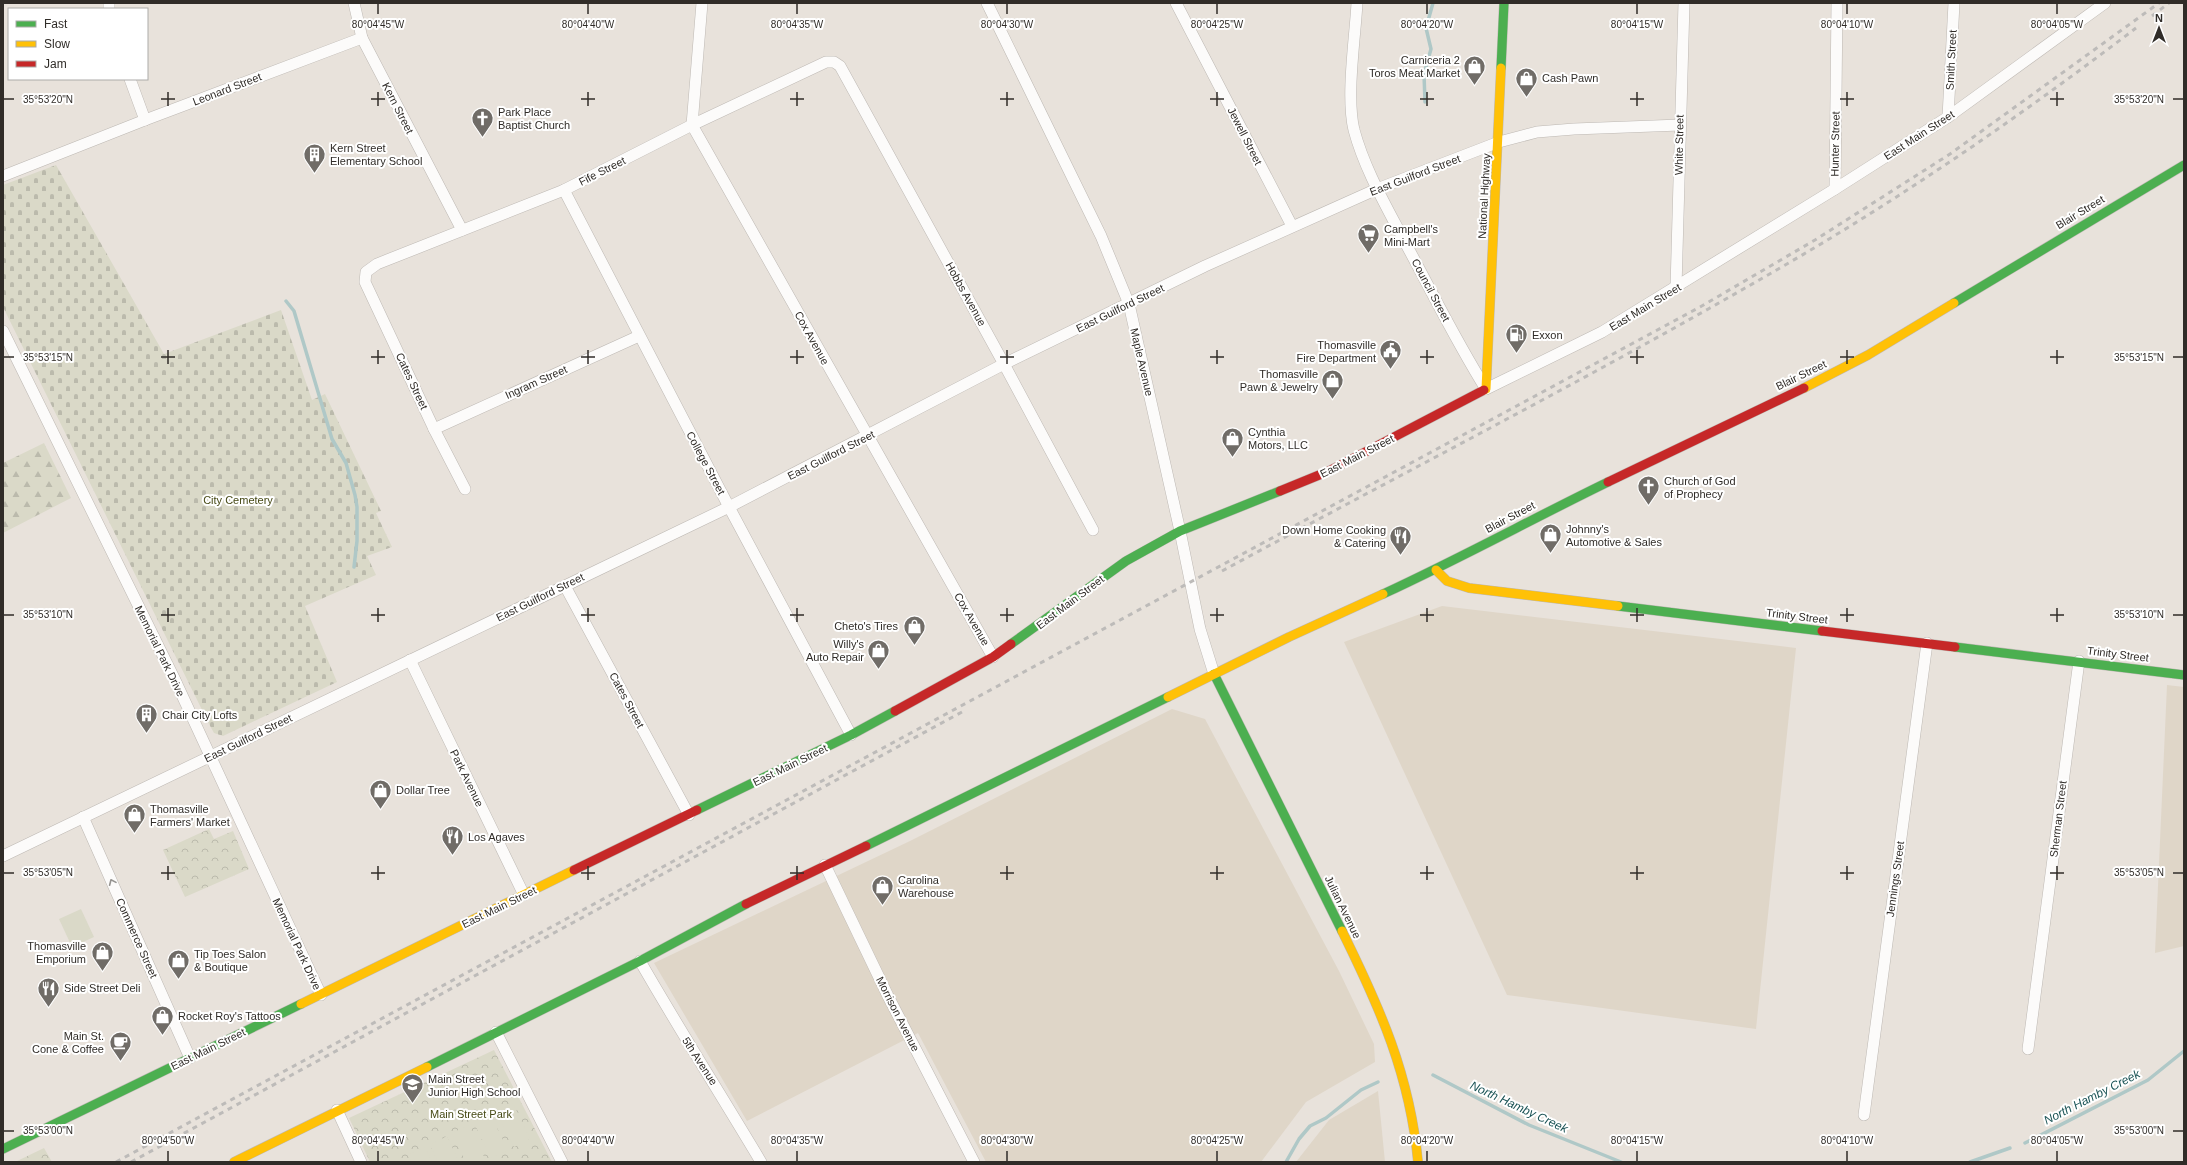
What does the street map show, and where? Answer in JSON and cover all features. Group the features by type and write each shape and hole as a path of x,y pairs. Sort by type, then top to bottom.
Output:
{"street":[{"name":"Kern Street","path":"354,3 362,38 462,230"},
{"path":"692,125 702,3"},
{"name":"Maple Avenue","path":"987,3 1101,236 1129,304 1180,530 1200,629 1214,674"},
{"name":"Jewell Street","path":"1176,3 1292,226"},
{"name":"Council Street","path":"1357,3 1351,104 1354,129 1378,189 1464,353 1486,389"},
{"name":"National Highway","path":"1486,389 1499,142 1504,3"},
{"name":"White Street","path":"1676,288 1684,3"},
{"name":"Hunter Street","path":"1835,189 1836,3"},
{"name":"Smith Street","path":"1948,117 1954,3"},
{"name":"East Main Street","path":"3,1149 851,735 993,657 1126,561 1180,530 1329,471 1486,389 1602,332 1676,288 1948,117 2105,3"},
{"name":"Leonard Street","path":"3,176 145,120 362,38"},
{"name":"Fife Street","path":"366,272 377,264 564,190 692,125 826,62 834,62"},
{"name":"Hobbs Avenue","path":"834,62 840,66 1004,364 1092,530"},
{"path":"130,80 145,120"},
{"name":"Cox Avenue","path":"692,125 993,657"},
{"name":"East Guilford Street","path":"3,856 729,507 1004,364 1292,226 1378,189 1499,142 1537,132 1574,128 1680,125"},
{"name":"Blair Street","path":"1436,570 1536,517 1868,354 2184,165"},
{"name":"College Street","path":"564,190 729,507 851,735"},
{"name":"Cates Street","path":"366,272 365,282 434,429 465,489"},
{"name":"Memorial Park Drive","path":"3,331 176,680 210,757 321,995"},
{"name":"Ingram Street","path":"434,429 639,336"},
{"path":"234,1162 640,961 731,912 825,865 948,807 1328,618 1436,570"},
{"name":"Trinity Street","path":"1436,570 1447,581 1469,588 2079,661 2184,675"},
{"name":"Cates Street","path":"565,586 689,815"},
{"name":"Jennings Street","path":"1864,1115 1927,643"},
{"name":"Park Avenue","path":"410,660 524,895"},
{"name":"Sherman Street","path":"2028,1049 2079,661"},
{"name":"Julian Avenue","path":"1214,674 1363,974 1386,1027 1407,1088 1418,1162"},
{"name":"Commerce Street","path":"83,817 190,1058"},
{"name":"Morrison Avenue","path":"825,865 888,996 974,1162"},
{"name":"5th Avenue","path":"640,961 675,1022 713,1081 761,1162"},
{"path":"496,1032 562,1162"},
{"path":"337,1110 361,1162"}],"shaded area":[{"path":"1442,606 1796,648 1756,1029 1507,995 1344,642"},
{"path":"2167,685 2184,687 2184,946 2155,953"},
{"path":"1172,709 1205,719 1339,971 1374,1044 1375,1062 1306,1102 1261,1162 986,1162 918,1033 747,1121 654,963 910,841"},
{"path":"1378,1091 1385,1162 1296,1162 1329,1120"}],"green space":[{"name":"City Cemetery","path":"56,165 164,354 281,310 312,400 325,394 381,511 376,513 392,547 367,556 376,575 305,606 337,682 223,736 214,733 209,724 3,307 3,185"},
{"path":"44,443 71,498 3,533 3,463"},
{"path":"209,829 214,839 233,831 249,869 185,897 163,850"},
{"path":"81,909 94,937 72,947 59,919"},
{"name":"Main Street Park","path":"494,1050 552,1162 370,1162 349,1118"},
{"path":"513,1103 530,1139 514,1147 496,1112"},
{"path":"490,1114 508,1150 491,1158 474,1123"},
{"path":"469,1125 486,1161 484,1162 466,1162 452,1133"},
{"path":"447,1136 459,1162 438,1162 430,1145"},
{"path":"425,1147 432,1162 411,1162 408,1155"},
{"path":"44,1148 52,1162 15,1162"}],"waterway":[{"path":"1425,102 1424,74 1431,49 1426,28 1433,3"},
{"path":"286,301 294,311 332,439 346,463 355,495 357,507 357,541 354,567"},
{"name":"North Hamby Creek","path":"2025,1143 2148,1080 2184,1051"},
{"name":"North Hamby Creek","path":"1433,1075 1529,1125 1621,1162"},
{"name":"North Hamby Creek","path":"1286,1162 1299,1139 1310,1126 1326,1118 1361,1090 1378,1082"},
{"name":"North Hamby Creek","path":"1970,1162 2010,1148"}],"railway":[{"path":"116,1162 1700,307 1815,240 1950,154 2159,3"},
{"path":"2152,16 2169,3"},
{"path":"1222,571 1591,374 1809,251 1893,199 1976,144 2136,28"},
{"path":"131,1162 962,712"}],"traffic: fast":[{"path":"1501,68 1504,3"},
{"path":"1954,303 2184,165"},
{"path":"1383,594 1440,567 1608,482"},
{"path":"1011,644 1126,561 1180,531 1280,491"},
{"path":"1618,606 1822,631"},
{"path":"1955,647 2184,675"},
{"path":"1214,674 1342,931"},
{"path":"866,846 1168,697"},
{"path":"697,810 851,735 895,711"},
{"path":"427,1067 640,961 746,904"},
{"path":"3,1149 301,1004"}],"traffic: slow":[{"path":"1484,390 1486,389 1501,68"},
{"path":"1804,388 1868,355 1954,303"},
{"path":"1436,570 1447,581 1469,588 1618,606"},
{"path":"1168,697 1289,637 1383,594"},
{"path":"301,1004 574,870"},
{"path":"1342,931 1369,987 1391,1043 1408,1100 1418,1162"},
{"path":"234,1162 427,1067"}],"traffic: jam":[{"path":"1608,482 1804,388"},
{"path":"1280,491 1329,471 1484,390"},
{"path":"1822,631 1955,647"},
{"path":"895,711 993,657 1011,644"},
{"path":"574,870 697,810"},
{"path":"746,904 866,846"}],"place":[{"name":"Carniceria 2 Toros Meat Market","path":"1475,86"},
{"name":"Cash Pawn","path":"1526,98"},
{"name":"Park Place Baptist Church","path":"483,138"},
{"name":"Kern Street Elementary School","path":"314,174"},
{"name":"Campbell's Mini-Mart","path":"1369,254"},
{"name":"Exxon","path":"1517,354"},
{"name":"Thomasville Fire Department","path":"1391,370"},
{"name":"Thomasville Pawn & Jewelry","path":"1333,400"},
{"name":"Cynthia Motors, LLC","path":"1233,458"},
{"name":"Church of God of Prophecy","path":"1648,506"},
{"name":"Johnny's Automotive & Sales","path":"1551,554"},
{"name":"Down Home Cooking & Catering","path":"1401,556"},
{"name":"Cheto's Tires","path":"914,646"},
{"name":"Willy's Auto Repair","path":"879,670"},
{"name":"Chair City Lofts","path":"146,734"},
{"name":"Dollar Tree","path":"380,810"},
{"name":"Thomasville Farmers' Market","path":"134,834"},
{"name":"Los Agaves","path":"452,856"},
{"name":"Carolina Warehouse","path":"882,906"},
{"name":"Thomasville Emporium","path":"102,972"},
{"name":"Tip Toes Salon & Boutique","path":"179,980"},
{"name":"Side Street Deli","path":"48,1008"},
{"name":"Rocket Roy's Tattoos","path":"163,1036"},
{"name":"Main St. Cone & Coffee","path":"120,1062"},
{"name":"Main Street Junior High School","path":"413,1104"}]}
